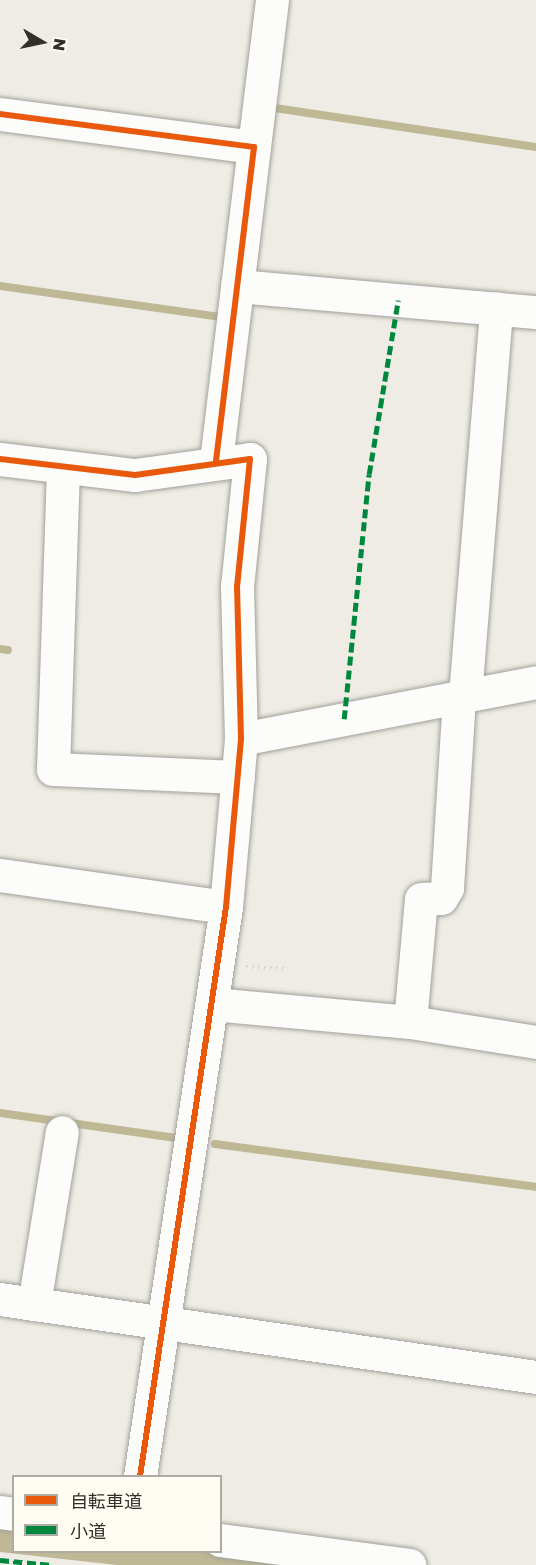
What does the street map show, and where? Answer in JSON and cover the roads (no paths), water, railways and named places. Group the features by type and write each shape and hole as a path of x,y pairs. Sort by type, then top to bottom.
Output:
{"street":[{"path":"216,463 272,0"},
{"path":"0,114 254,147"},
{"path":"237,286 536,312"},
{"path":"410,1022 421,899 441,898 447,888 496,308"},
{"path":"0,459 135,475 250,459 237,586 241,738 226,907 140,1475"},
{"path":"63,468 53,769 238,777"},
{"path":"241,738 536,682"},
{"path":"0,875 226,907"},
{"path":"212,1004 410,1022 536,1042"},
{"path":"34,1304 62,1131"},
{"path":"0,1299 536,1377"},
{"path":"222,1540 409,1565"}],"waterway":[{"path":"268,107 536,147"},
{"path":"0,286 220,317"},
{"path":"0,649 8,650"},
{"path":"0,1113 183,1139"},
{"path":"215,1144 536,1187"}]}
